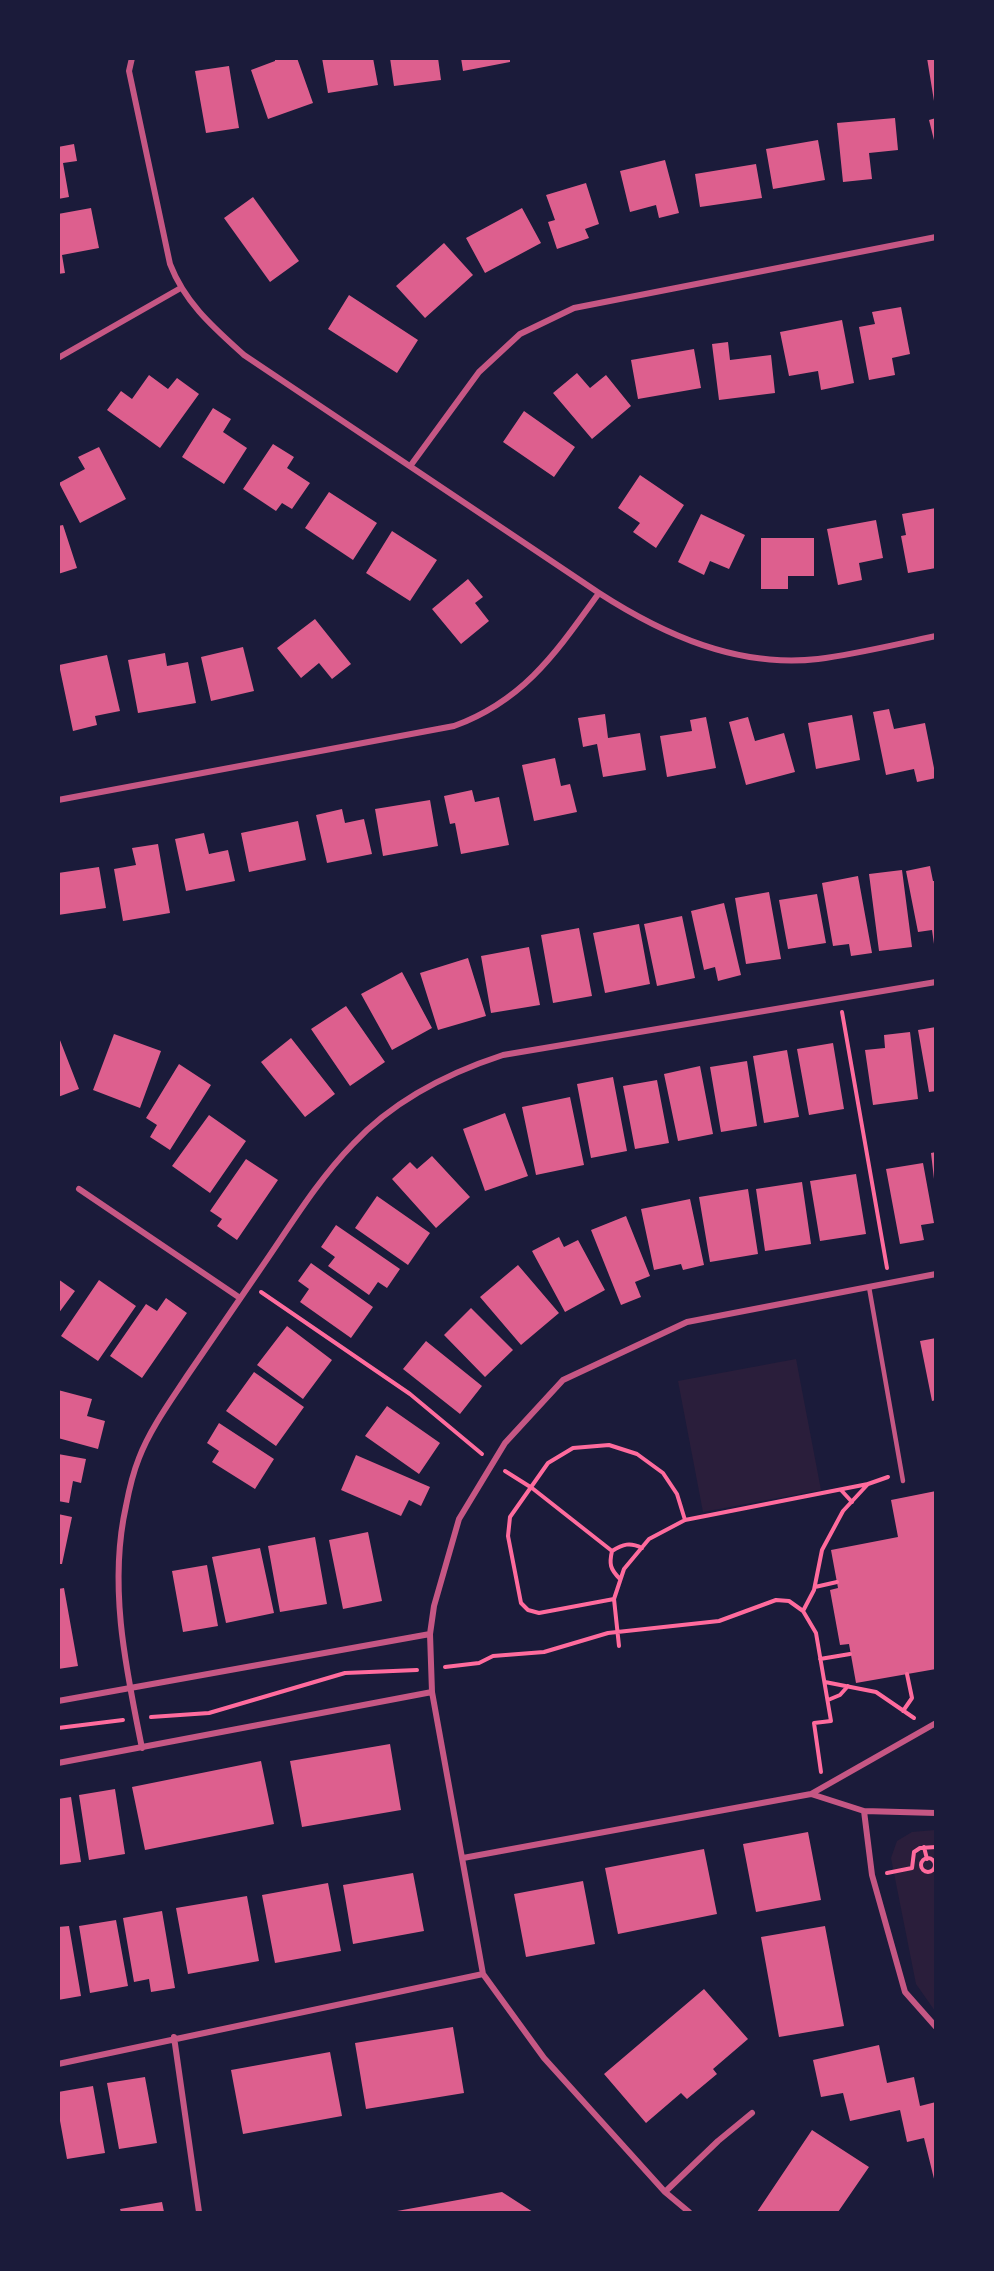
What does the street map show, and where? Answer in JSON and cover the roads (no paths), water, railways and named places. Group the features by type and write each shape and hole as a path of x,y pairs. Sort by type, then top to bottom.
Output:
{"street":[{"path":"132,58 129,71 157,211 170,264 179,289 212,326 244,355 635,616 675,636 716,651 767,659 817,659 936,636"},
{"path":"411,465 479,372 520,334 574,308 936,237"},
{"path":"58,358 179,289"},
{"path":"58,800 454,726 471,720 499,706 523,687 546,664 599,592"},
{"path":"142,1748 129,1687 119,1613 119,1561 125,1508 139,1457 162,1413 240,1298 321,1182 353,1143 391,1110 465,1068 503,1055 936,982"},
{"path":"79,1189 240,1298"},
{"path":"689,2212 665,2192 544,2058 483,1974 432,1692 430,1634 434,1606 459,1519 505,1443 564,1380 687,1322 936,1274"},
{"path":"58,1701 430,1634"},
{"path":"58,1763 432,1692"},
{"path":"463,1858 811,1794 936,1723"},
{"path":"811,1794 864,1811 936,1813"},
{"path":"864,1811 872,1875 905,1992 936,2027"},
{"path":"58,2064 174,2037 483,1974"},
{"path":"174,2037 199,2212"},
{"path":"665,2192 718,2141 752,2114"}],"lane":[{"path":"869,1287 903,1481"}]}
